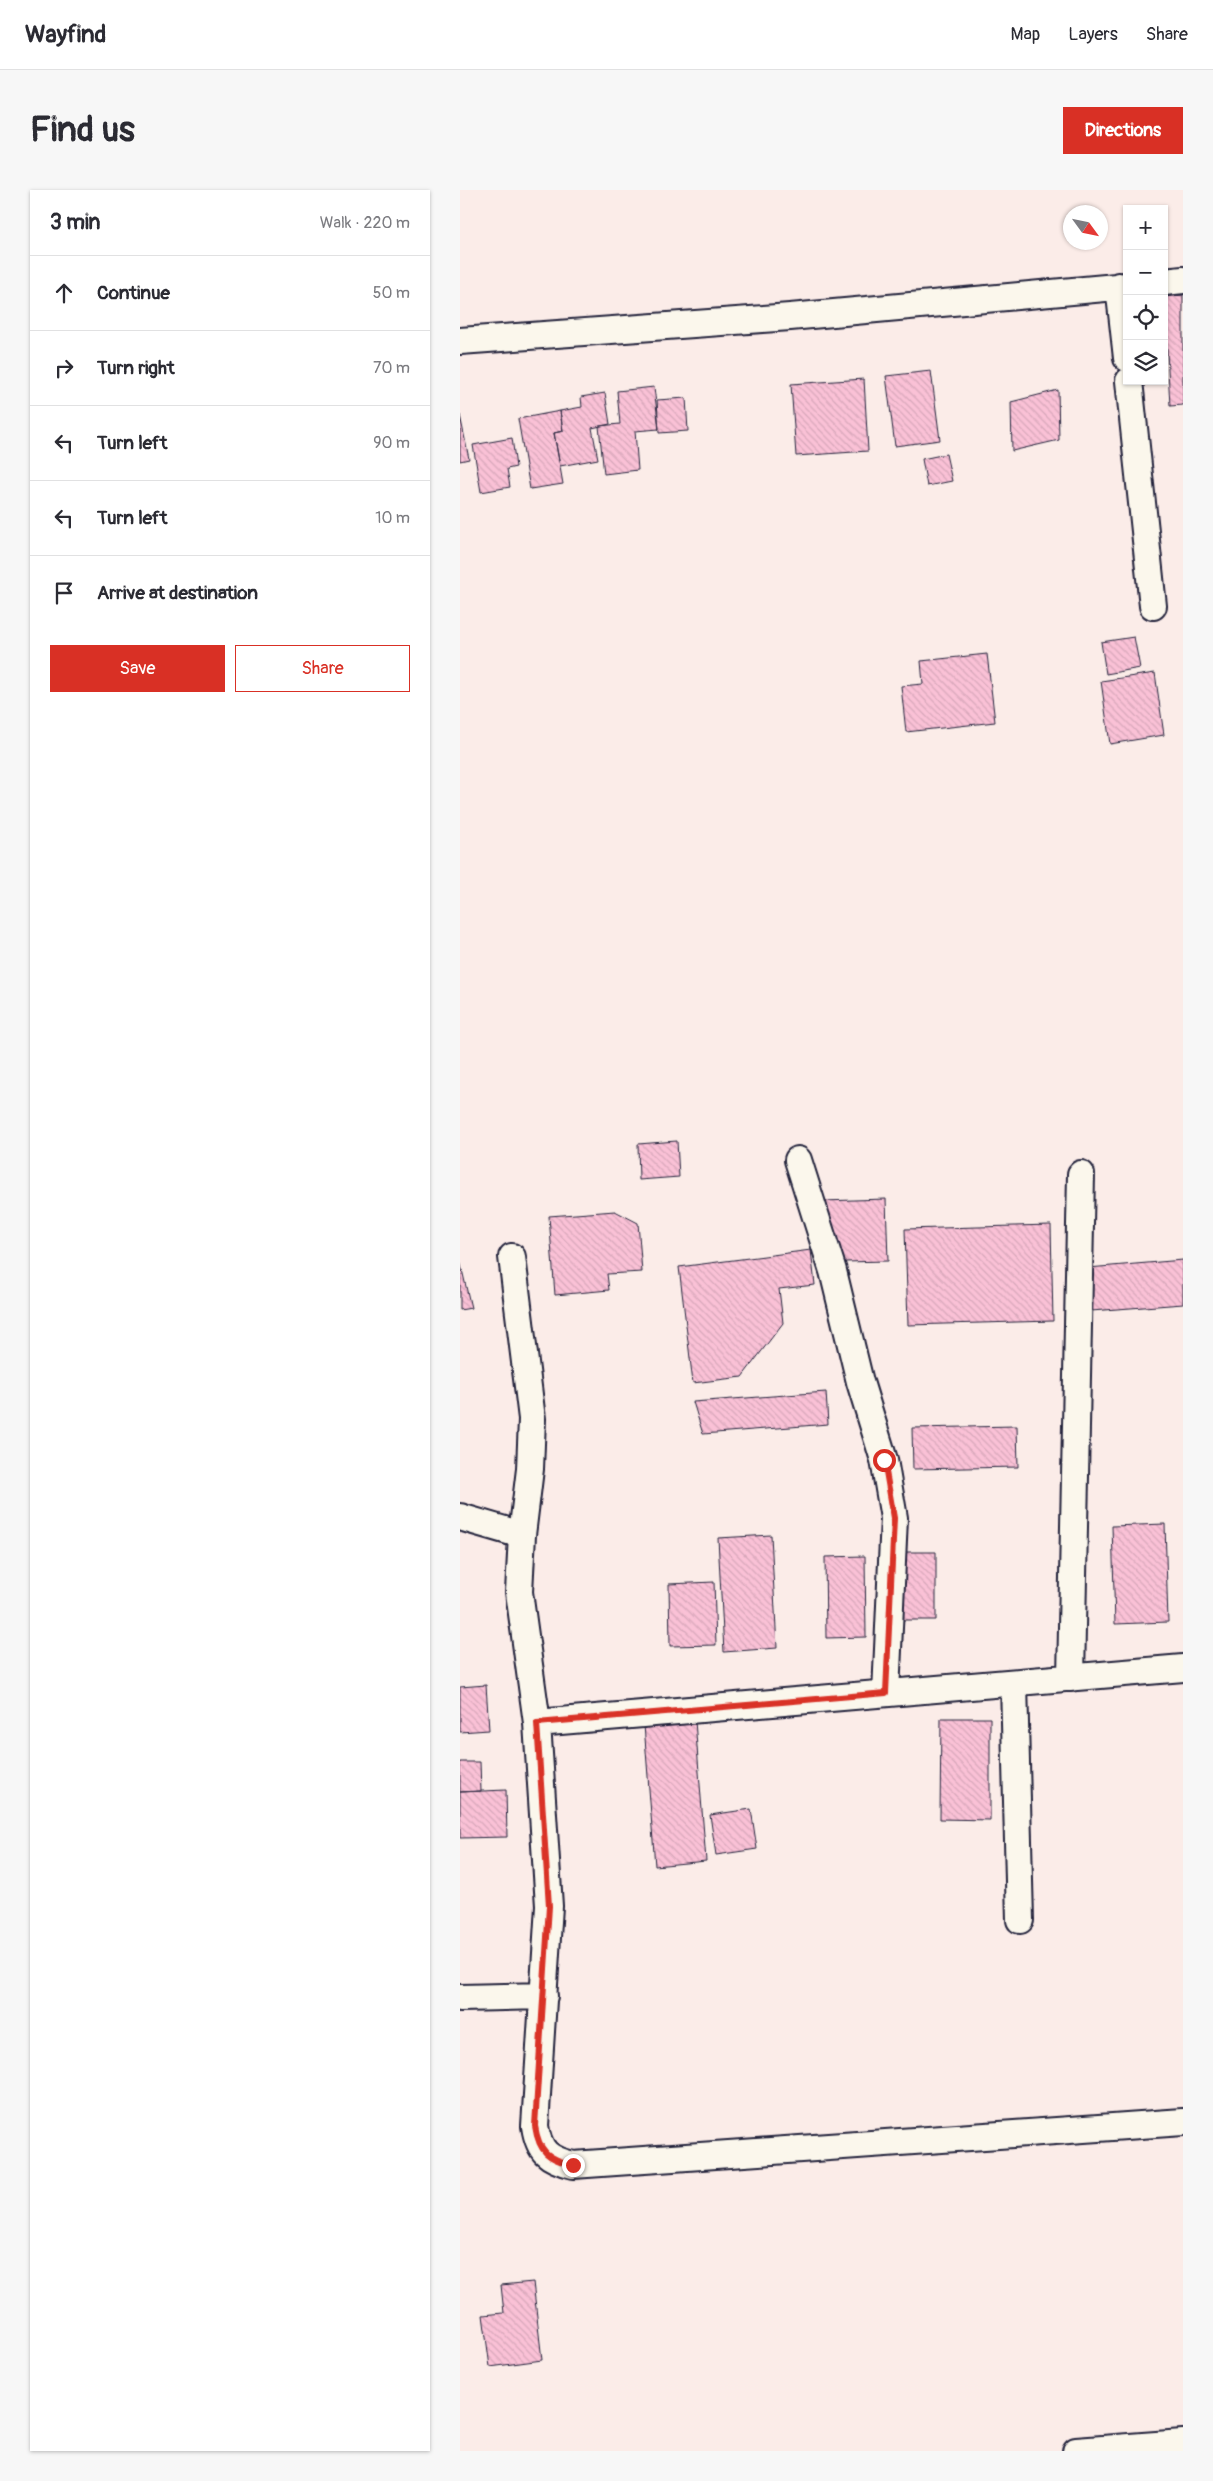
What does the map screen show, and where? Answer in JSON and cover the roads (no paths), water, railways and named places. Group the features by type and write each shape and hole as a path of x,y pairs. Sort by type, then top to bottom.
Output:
{"street":[{"path":"1168,282 1183,280"},
{"path":"460,341 790,317 1123,286"},
{"path":"1124,295 1126,340"},
{"path":"1129,385 1153,606"},
{"path":"798,1160 833,1271 860,1382 884,1460 894,1518 886,1693"},
{"path":"1070,1678 1081,1174"},
{"path":"512,1257 532,1418 530,1469 522,1535 519,1592 537,1723 549,1906 535,2126 537,2138 545,2154 560,2162 573,2165 1183,2122"},
{"path":"460,1517 522,1535"},
{"path":"537,1723 1183,1668"},
{"path":"1014,1683 1020,1920"},
{"path":"460,1998 544,1996"},
{"path":"1076,2451 1183,2443"}]}
